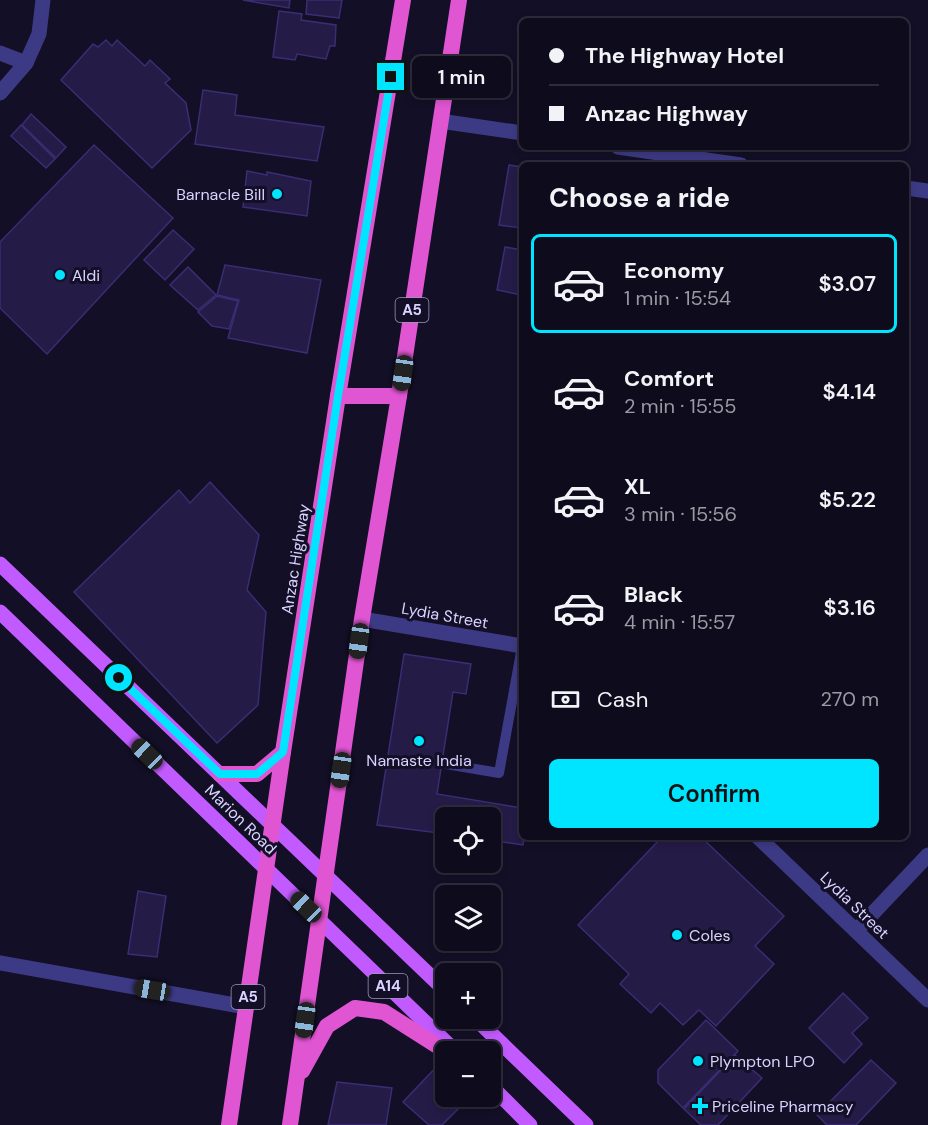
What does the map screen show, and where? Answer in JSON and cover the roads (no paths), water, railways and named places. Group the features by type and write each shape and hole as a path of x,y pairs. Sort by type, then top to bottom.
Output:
{"highway":[{"name":"Anzac Highway","path":"229,1125 338,396 404,0"},
{"name":"A5","path":"290,1125 362,619 399,396 459,0"},
{"path":"338,396 399,396"},
{"path":"220,774 257,774 283,752"},
{"path":"296,1083 327,1026 355,1008 384,1012 435,1044"}],"main road":[{"name":"Marion Road","path":"0,564 435,980"},
{"name":"Marion Road","path":"0,612 445,1041"},
{"path":"486,1029 586,1125"},
{"path":"501,1096 530,1125"}],"street":[{"path":"0,93 26,63 39,34 43,0"},
{"path":"0,53 26,63"},
{"path":"440,121 519,133"},
{"path":"638,150 720,162"},
{"path":"909,188 928,191"},
{"name":"Lydia Street","path":"362,619 519,646"},
{"name":"Lydia Street","path":"761,840 928,1000"},
{"path":"856,930 928,855"},
{"path":"0,963 246,1007"}],"lane":[{"path":"446,764 499,773 519,663"}],"place":[{"name":"Barnacle Bill","path":"277,194"},
{"name":"Aldi","path":"60,275"},
{"name":"Namaste India","path":"419,741"},
{"name":"Coles","path":"677,935"},
{"name":"Plympton LPO","path":"698,1061"},
{"name":"Priceline Pharmacy","path":"700,1106"}]}
